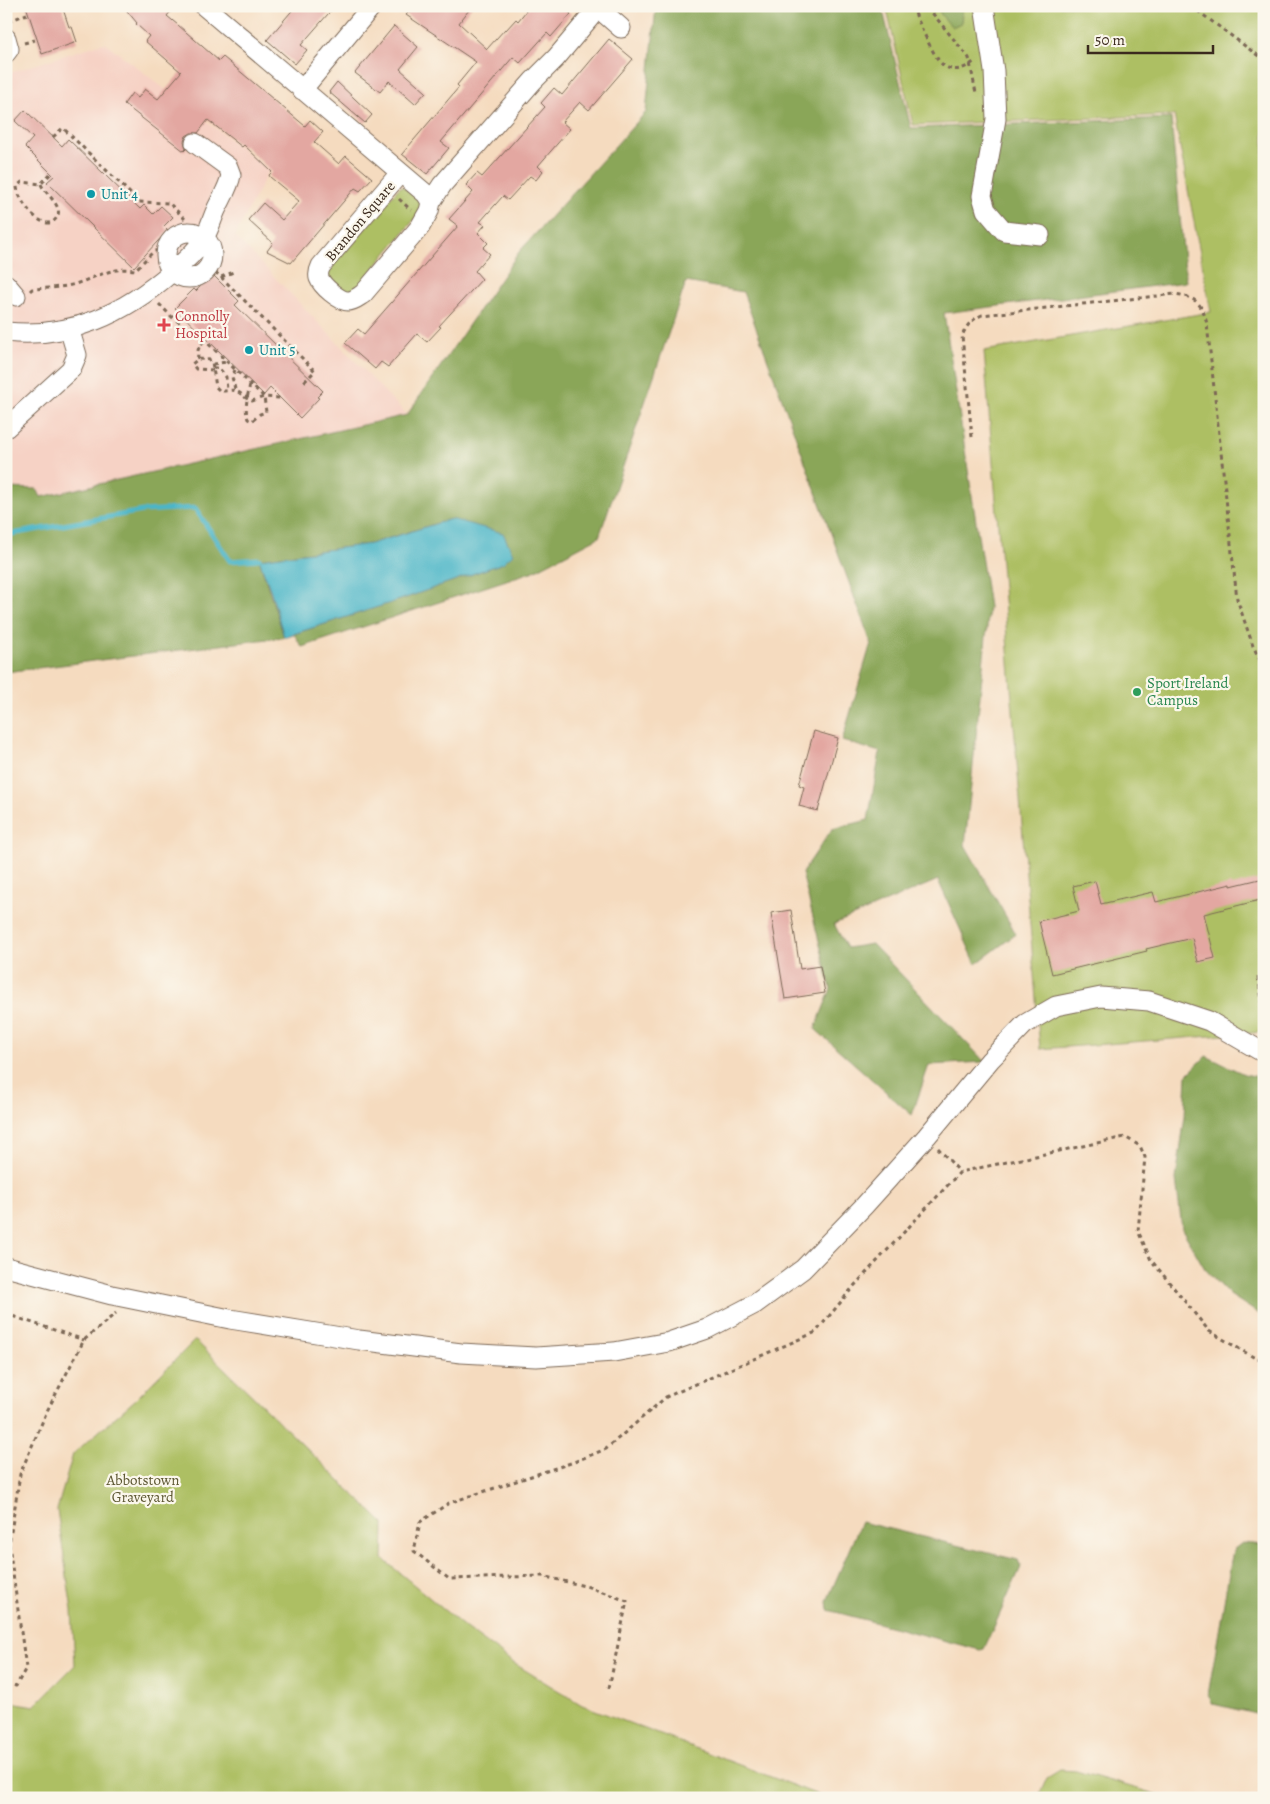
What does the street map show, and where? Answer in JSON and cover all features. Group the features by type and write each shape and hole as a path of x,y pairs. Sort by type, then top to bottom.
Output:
{"street":[{"name":"Brandon Square","path":"204,6 426,194 431,202"},
{"path":"302,90 372,6"},
{"path":"984,6 994,71 996,119 982,196 986,210 1004,230 1040,235"},
{"name":"Brandon Square","path":"400,173 321,266 318,273 323,284 341,299 348,301 355,299 370,285 424,221 429,212 431,202 442,185 533,81 556,58 597,7 621,28"},
{"path":"6,38 9,49 6,53"},
{"path":"6,332 35,334 69,328 104,317 150,292 186,259 197,235 231,175 228,167 195,143"},
{"path":"182,233 197,235 212,250 215,272 186,278 173,271 168,265 167,250 170,242 182,233"},
{"path":"6,428 71,369 78,355 69,328"},
{"path":"6,1267 132,1299 230,1319 359,1340 461,1353 536,1356 614,1352 669,1342 707,1329 755,1304 803,1269 864,1206 927,1136 1001,1048 1025,1024 1056,1006 1101,997 1149,1001 1209,1020 1264,1053"}],"path":[{"path":"912,6 942,65 952,69 962,69 971,64 977,57"},
{"path":"928,6 969,58 976,96"},
{"path":"1191,6 1264,60"},
{"path":"6,22 27,14"},
{"path":"53,138 63,128 139,202 169,204 187,221 197,235"},
{"path":"41,184 51,173"},
{"path":"22,182 41,184 59,212 58,217 53,222 47,223 40,220 29,211 18,197 17,186 22,182"},
{"path":"387,189 424,221"},
{"path":"13,291 18,292 22,298 32,289 68,286 114,269 127,268 134,270 154,251 167,250"},
{"path":"215,272 236,272"},
{"path":"215,272 316,371 303,383"},
{"path":"150,292 169,314 205,340 236,370 250,384 264,398 266,412 257,416 252,421 248,419 246,413 250,384"},
{"path":"972,437 962,336 966,326 972,320 982,314 1176,294 1187,295 1196,301 1203,309 1207,324 1237,600 1253,646 1264,668"},
{"path":"198,359 197,351 199,345 205,340"},
{"path":"227,362 213,367 196,370 192,364 198,359 211,360 213,367 216,387 220,391 235,390 252,401 264,398 280,398"},
{"path":"213,367 219,368 226,377 227,391"},
{"path":"235,390 232,377 236,370"},
{"path":"1258,977 1264,1011"},
{"path":"927,1136 960,1172"},
{"path":"608,1688 626,1601 589,1587 542,1576 449,1579 414,1551 420,1522 449,1503 574,1462 606,1449 666,1397 816,1332 854,1286 960,1172 1125,1137 1140,1146 1146,1157 1138,1231 1151,1260 1209,1331 1255,1358 1264,1359"},
{"path":"6,1684 16,1686 26,1668 9,1545 20,1474 47,1411 84,1340 132,1299"},
{"path":"6,1314 84,1340"}],"shaded area":[{"name":"Connolly Hospital","path":"103,43 107,44 269,170 235,236 407,415 6,513 6,74"}],"green space":[{"path":"656,6 882,6 911,128 1171,118 1186,282 944,313 989,607 965,845 1016,934 976,964 938,880 834,924 847,948 872,944 985,1062 929,1065 912,1115 815,1029 831,989 802,873 832,829 868,820 880,752 842,741 871,643 743,292 686,282 599,537 534,571 302,647 294,634 400,600 503,563 451,519 370,544 259,559 284,637 6,672 6,488 37,489 41,497 407,415 519,252 646,112"},
{"name":"Sport Ireland Campus","path":"886,6 1264,6 1264,1032 1040,1049 984,351 1211,312 1174,115 913,125"},
{"path":"936,6 961,6 961,23 952,27"},
{"path":"400,187 404,187 421,200 423,209 354,292 341,292 328,278 328,266"},
{"path":"1206,1056 1244,1074 1264,1078 1264,1317 1230,1295 1205,1269 1182,1229 1176,1179 1185,1116 1187,1075"},
{"name":"Abbotstown Graveyard","path":"195,1340 384,1524 383,1559 467,1629 515,1664 582,1705 826,1798 6,1798 6,1701 34,1706 75,1665 72,1610 57,1510 73,1454 135,1400"},
{"path":"861,1522 1018,1560 1021,1567 984,1649 980,1650 828,1610 827,1601"},
{"path":"1242,1543 1264,1545 1264,1716 1213,1704 1208,1695 1233,1550"},
{"path":"1060,1770 1076,1771 1169,1798 1038,1798 1047,1778"}],"water":[{"path":"451,519 503,533 513,554 503,563 400,600 284,637 259,559 370,544"}],"building":[{"path":"26,6 62,6 69,27 72,27 77,42 42,54"},
{"path":"123,6 175,6 167,16 219,61 223,57 305,126 310,120 323,132 314,142 339,164 346,156 372,178 360,191 355,188 291,263 267,251 273,243 248,220 263,203 282,220 299,201 270,177 269,175 272,172 244,145 242,147 208,120 198,133 191,133 186,136 184,141 186,149 184,151 124,104 132,93 138,98 145,89 158,99 181,72 145,41 149,36 136,24"},
{"path":"296,6 335,6 301,45 307,50 295,64 267,40"},
{"path":"414,6 472,6 459,23 487,49 516,19 518,21 530,6 562,6 571,14 551,37 547,33 520,63 513,57 441,142 449,148 427,174 402,154 459,87 457,85 476,62 406,15"},
{"path":"394,26 418,47 400,69 426,92 415,104 389,81 380,92 355,73"},
{"path":"609,39 633,59 589,110 580,102 562,122 570,129 538,166 543,171 536,180 530,176 508,200 503,196 480,222 485,225 478,233 488,243 483,248 490,254 475,271 482,279 427,342 417,334 388,367 381,362 375,369 345,343 358,329 364,334 458,226 449,219 473,192 466,185 477,173 482,177 545,107 541,103 554,88 562,95"},
{"path":"337,82 372,115 365,123 329,92"},
{"name":"Unit 4","path":"25,110 62,146 68,139 140,209 144,205 153,214 161,206 173,217 164,226 168,230 134,267 47,182 54,176 25,147 33,138 15,121"},
{"name":"Unit 5","path":"212,274 239,301 235,305 323,391 300,418 270,388 264,395 175,308 194,289 196,291"},
{"path":"814,731 838,738 818,811 799,806 804,787 799,785"},
{"path":"1264,878 1264,899 1204,914 1215,958 1198,962 1192,938 1052,974 1039,921 1079,911 1073,886 1095,881 1101,904 1153,892 1156,902"},
{"path":"791,910 800,969 820,966 825,993 785,999 771,913"}],"waterway":[{"path":"6,535 143,511 195,508 230,561 259,559"}],"place":[{"name":"Unit 4","path":"91,194"},
{"name":"Connolly Hospital","path":"164,325"},
{"name":"Unit 5","path":"249,350"},
{"name":"Sport Ireland Campus","path":"1137,692"}]}
